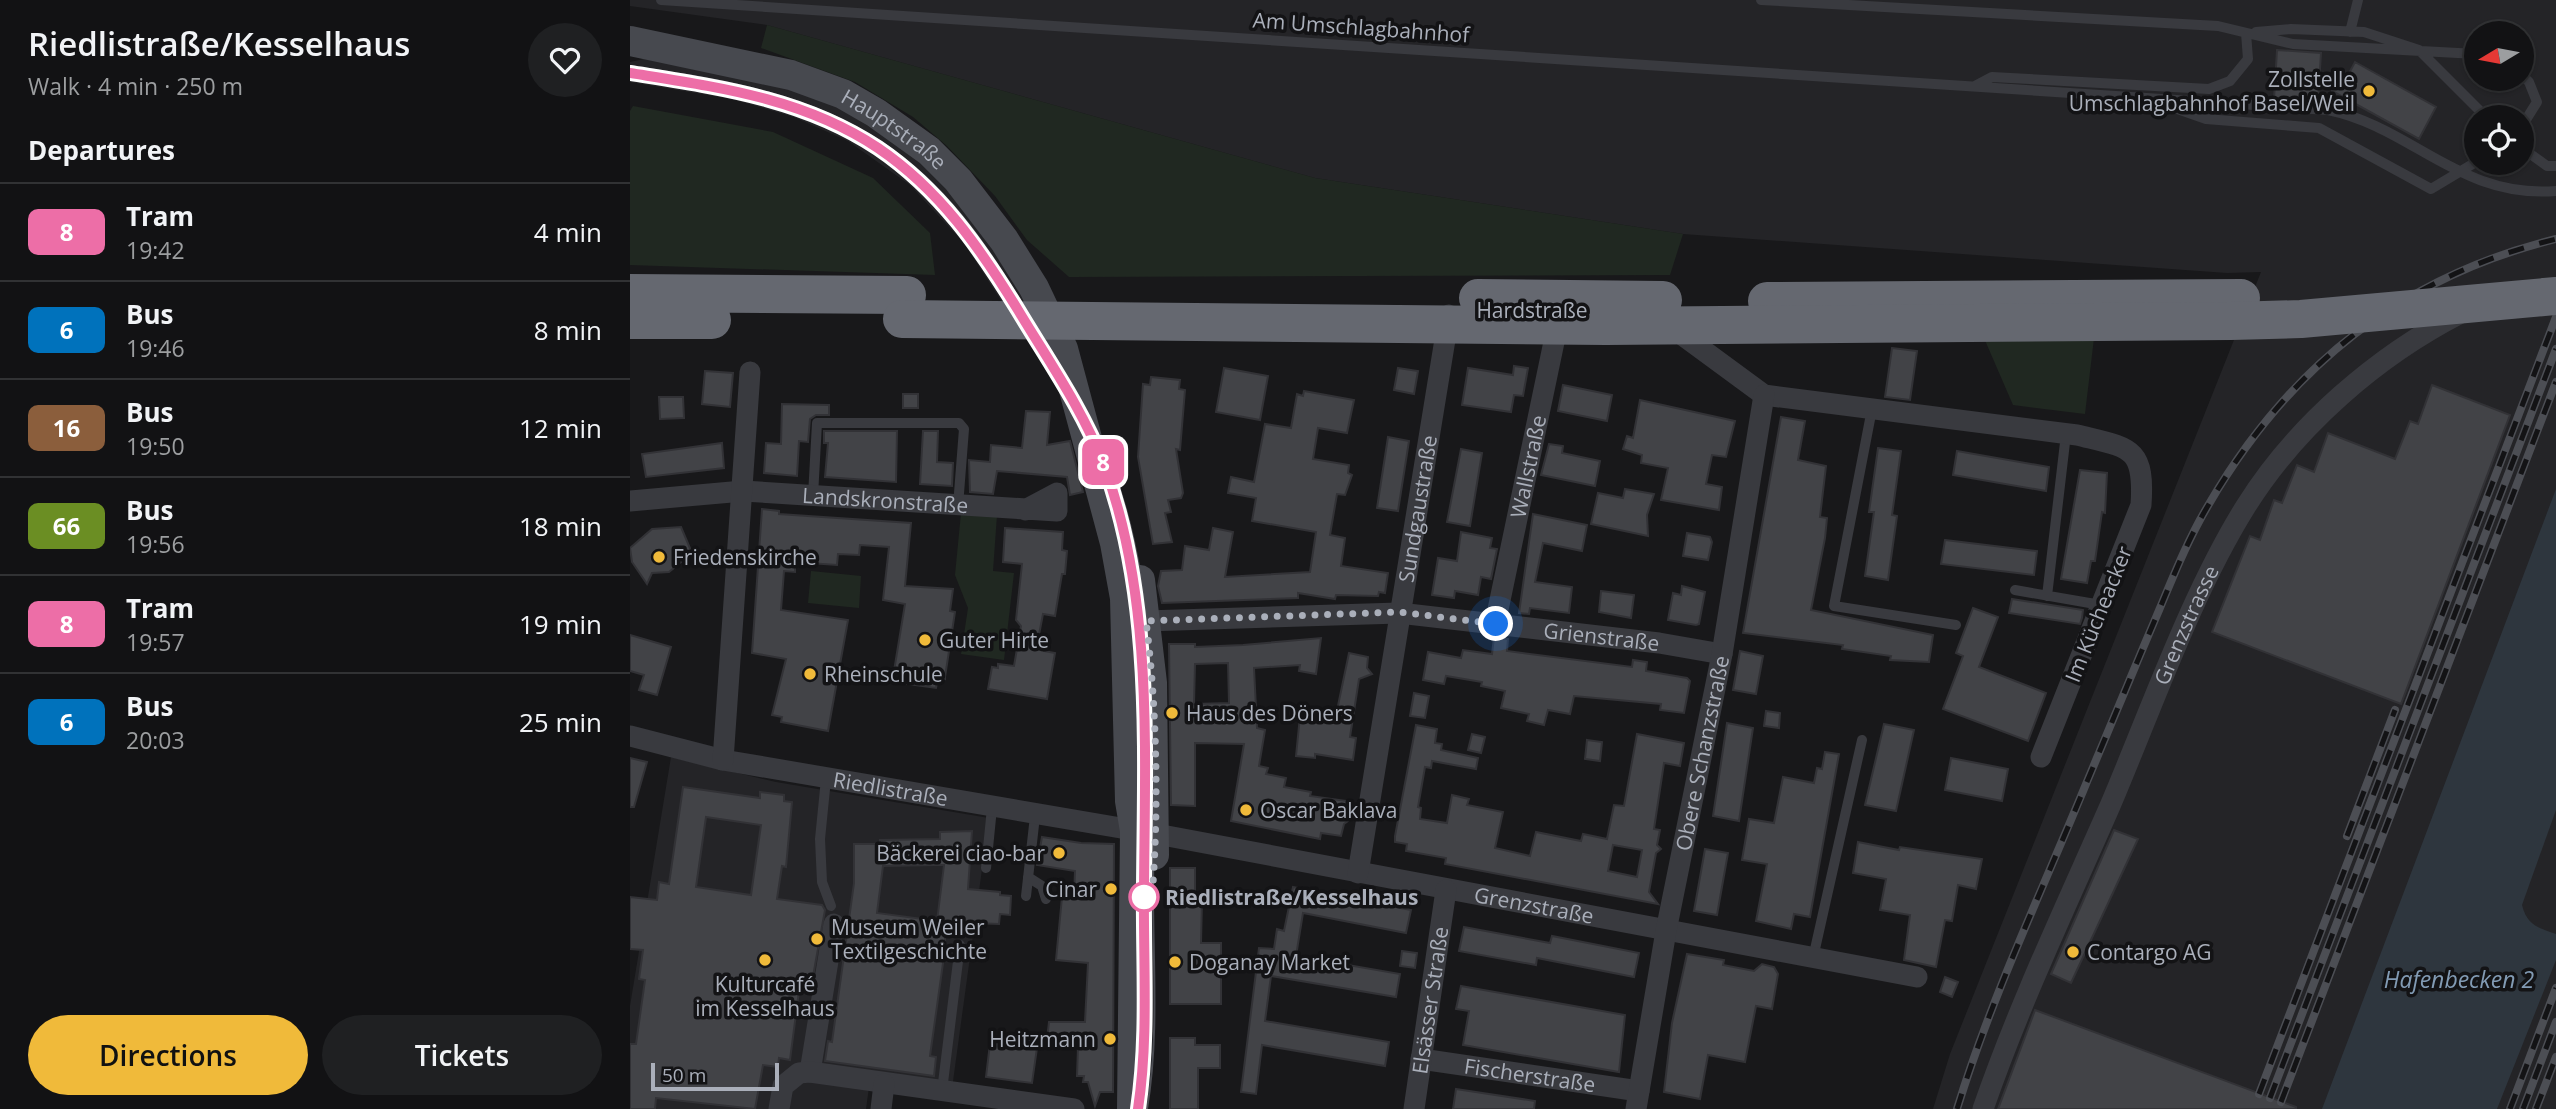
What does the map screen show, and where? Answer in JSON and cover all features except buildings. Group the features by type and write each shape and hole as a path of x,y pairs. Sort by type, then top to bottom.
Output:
{"highway":[{"path":"630,293 721,293 905,307 1606,326 2236,310 2556,273"},
{"path":"2236,310 2301,319 2556,296"},
{"path":"630,320 905,307"}],"main road":[{"name":"Hauptstraße","path":"630,41 791,75 843,94 905,133 958,180 987,216 1034,288 1063,349 1070,382 1103,492 1124,588 1130,802 1145,832 1151,1109"},
{"name":"Hauptstraße","path":"1063,349 1074,360 1107,443 1128,520 1146,621 1154,720 1145,832 1132,1109"}],"street":[{"name":"Grenzstrasse","path":"1983,1109 2038,969 2196,605 2247,506 2309,428 2339,398 2399,352 2459,313 2517,290 2556,283"},
{"name":"Hardstraße","path":"1063,349 1101,321 1143,308 1593,309 1681,334 1764,395 2066,434 2115,444 2134,456 2142,468"},
{"name":"Sundgaustraße","path":"1358,873 1450,309"},
{"name":"Wallstraße","path":"1496,624 1560,309"},
{"path":"723,760 750,372"},
{"name":"Obere Schanzstraße","path":"1638,1100 1666,931 1722,654 1764,395"},
{"name":"Im Kücheacker","path":"2041,757 2141,505 2142,468"},
{"name":"Landskronstraße","path":"630,501 743,491 1025,510"},
{"name":"Grienstraße","path":"1146,621 1399,612 1722,654"},
{"name":"Riedlistraße","path":"630,736 723,760 1035,816 1145,832"},
{"name":"Grenzstraße","path":"1145,832 1917,977"},
{"name":"Elsässer Straße","path":"1413,1109 1446,890"},
{"path":"810,1072 832,916"},
{"name":"Fischerstraße","path":"1421,1059 1638,1100"},
{"path":"779,1109 783,1086 799,1073 810,1072 1074,1109"},
{"path":"881,1109 884,1084"}],"lane":[{"name":"Am Umschlagbahnhof","path":"661,0 1975,86 2151,100"},
{"path":"1761,0 2218,26 2293,44 2464,53"},
{"path":"2350,32 2358,0"},
{"path":"2246,33 2291,29 2364,32 2419,50 2474,105"},
{"path":"1975,86 1992,77 2209,89 2230,81 2248,59 2246,33"},
{"path":"2533,91 2537,102 2534,107"},
{"path":"2151,100 2328,110 2353,115 2461,174 2488,185 2519,190 2556,191"},
{"path":"2151,100 2206,119 2319,128 2431,189 2464,172"},
{"path":"2534,157 2547,166 2556,166"},
{"path":"670,282 721,293"},
{"path":"1872,409 1834,606 1956,625"},
{"path":"813,496 817,424 959,423 964,429 958,506"},
{"path":"2047,596 2066,434"},
{"path":"2015,590 2101,606"},
{"path":"1814,958 1862,740"},
{"path":"826,779 820,839 822,882 832,916"},
{"path":"986,868 992,808"},
{"path":"1026,895 1035,816"},
{"path":"1028,877 1042,886 1046,899"},
{"path":"942,1091 960,945"}],"shaded area":[{"path":"630,0 2556,0 2556,1109 1933,1109 1950,1054 2261,272 2227,273 1683,234 1315,178 767,25 630,6"},
{"path":"767,25 1315,178 1683,234 1670,275 1069,277 1027,240 995,196 947,146 913,117 855,82 761,48"},
{"path":"644,59 750,74 844,104 954,188 1040,321 1058,389 964,243 910,185 848,141 794,117 732,99 630,82 630,62"},
{"path":"633,106 773,132 873,178 930,233 935,275 630,265 630,111"},
{"path":"1984,338 2094,338 2085,414 2013,405"},
{"path":"961,513 997,515 993,571 1014,573 1004,660 961,654 968,608 955,575"},
{"path":"811,571 861,576 859,608 808,603"},
{"path":"671,757 776,782 989,818 951,1096 869,1087 866,1109 630,1109 630,1006"}],"water":[{"name":"Hafenbecken 2","path":"2556,489 2556,810 2522,905 2534,925 2556,934 2556,960 2497,1109 2322,1109"}],"tram line":[{"path":"630,66 726,82 787,98 846,122 875,138 922,173 979,237 1062,367 1104,445 1128,517 1140,569 1152,676 1154,1000 1153,1055 1147,1109"},
{"name":"8","path":"630,73 740,91 796,107 851,132 898,163 944,205 978,247 1087,426 1104,464 1119,517 1131,580 1140,653 1145,761 1143,1068 1138,1109"}],"railway":[{"path":"1957,1109 2001,986 2175,572 2201,517 2241,455 2275,410 2313,370 2354,334 2399,303 2448,277 2500,256 2556,239"},
{"path":"2259,1094 2556,317"},
{"path":"2270,1098 2556,349"},
{"path":"2281,1102 2556,382"},
{"path":"2347,836 2395,710"},
{"path":"2510,1109 2556,988"},
{"path":"2523,1109 2556,1022"},
{"path":"2536,1109 2556,1057"}],"place":[{"name":"Zollstelle Umschlagbahnhof Basel/Weil","path":"2369,91"},
{"name":"Friedenskirche","path":"659,557"},
{"name":"Guter Hirte","path":"925,640"},
{"name":"Rheinschule","path":"810,674"},
{"name":"Haus des Döners","path":"1172,713"},
{"name":"Oscar Baklava","path":"1246,810"},
{"name":"Bäckerei ciao-bar","path":"1059,853"},
{"name":"Cinar","path":"1111,889"},
{"name":"Riedlistraße/Kesselhaus","path":"1144,897"},
{"name":"Museum Weiler Textilgeschichte","path":"817,939"},
{"name":"Contargo AG","path":"2073,952"},
{"name":"Kulturcafé im Kesselhaus","path":"765,960"},
{"name":"Doganay Market","path":"1175,962"},
{"name":"Heitzmann","path":"1110,1039"}],"route":[{"path":"1144,897 1152,897 1154,877 1154,720 1146,621 1399,612 1496,624"}]}
